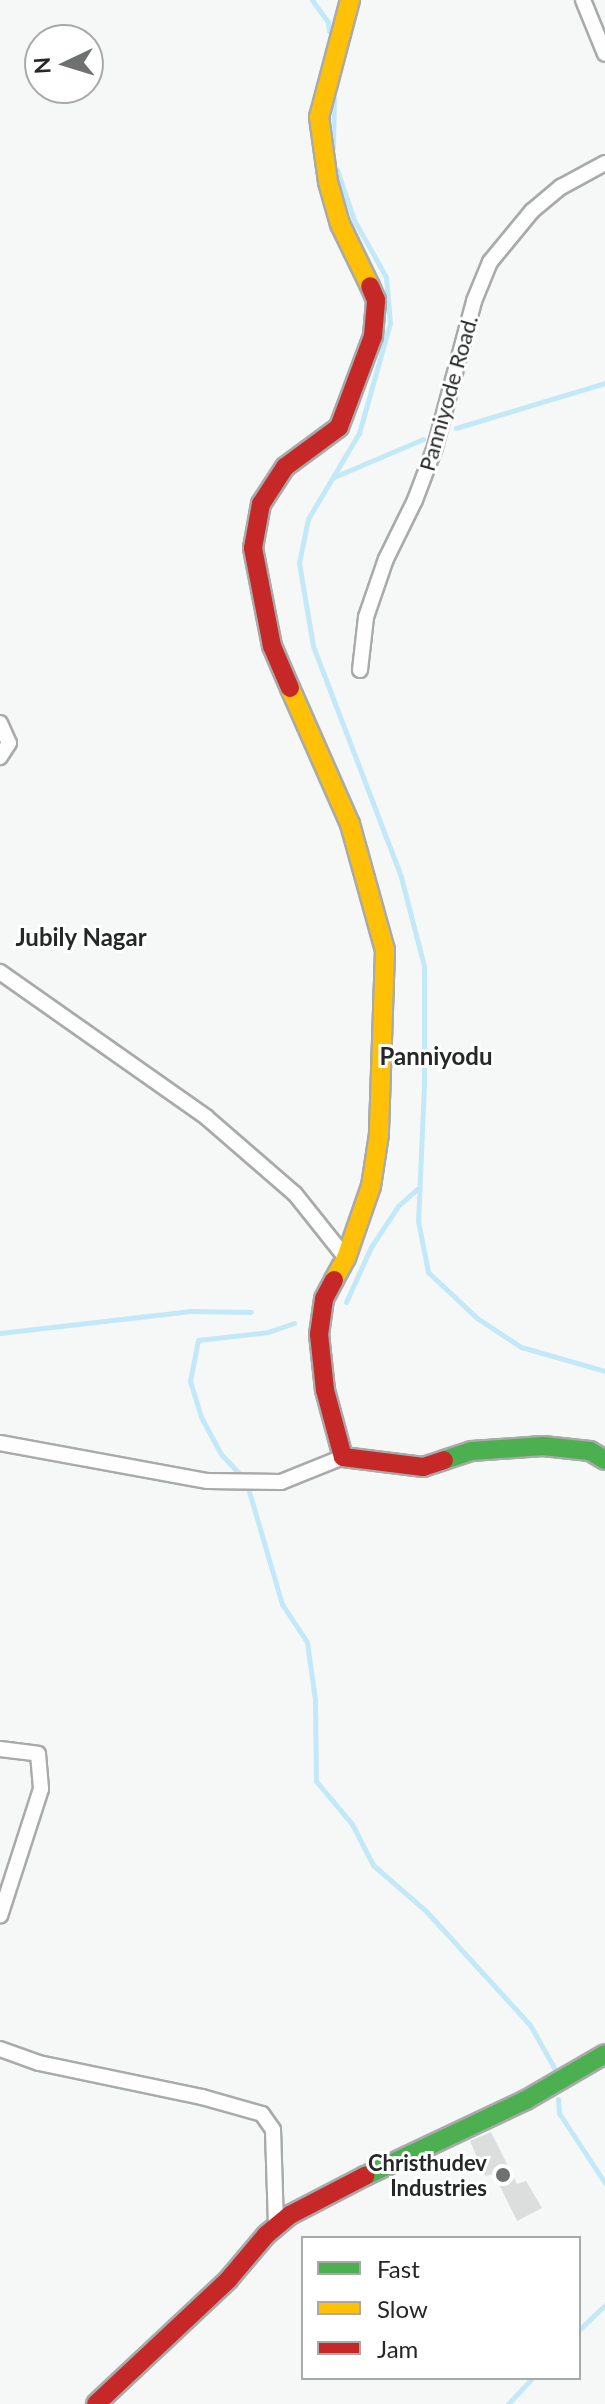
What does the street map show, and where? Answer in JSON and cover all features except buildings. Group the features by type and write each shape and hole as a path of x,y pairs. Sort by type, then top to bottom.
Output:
{"street":[{"path":"343,1457 325,1390 319,1334 324,1299 346,1258 371,1186 379,1134 385,950 350,824 272,646 253,548 261,504 285,467 339,427 373,336 376,300 340,224 328,182 319,117 346,5 350,0"},
{"path":"583,0 605,54"},
{"name":"Panniyode Road.","path":"360,670 366,617 386,559 435,447 474,301 490,262 532,211 561,187 605,163"},
{"path":"0,723 9,743 0,757"},
{"path":"0,972 206,1117 295,1194 346,1258"},
{"path":"0,1443 208,1481 281,1482 343,1457 423,1467 472,1451 543,1446 590,1451 605,1460"},
{"path":"0,1749 38,1754 41,1789 0,1916"},
{"path":"0,2049 39,2063 202,2097 262,2114 273,2130 276,2225"},
{"path":"96,2404 228,2280 276,2225 395,2160 526,2100 605,2054"}],"waterway":[{"path":"312,0 328,22 329,31"},
{"path":"333,148 334,98"},
{"path":"337,170 354,220 386,277 390,323 359,433 308,519 299,563 313,646 401,877 424,966 424,1085 418,1221 428,1272 477,1318 521,1347 605,1371"},
{"path":"456,428 605,383"},
{"path":"334,477 423,439"},
{"path":"346,1302 371,1247 398,1206 417,1189"},
{"path":"0,1333 189,1311 251,1312"},
{"path":"294,1323 268,1332 198,1340 190,1381 201,1417 221,1454 246,1481 282,1604 307,1642 315,1700 316,1781 352,1824 373,1865 426,1911 530,2025 556,2071"},
{"path":"558,2099 559,2113 605,2183"},
{"path":"581,2328 605,2305"},
{"path":"508,2404 530,2380"}],"traffic: fast":[{"path":"444,1460 472,1451 543,1446 590,1451 605,1460"},
{"path":"365,2176 526,2100 605,2054"}],"traffic: slow":[{"path":"350,0 319,117 328,182 340,224 370,286"},
{"path":"290,688 350,824 385,950 379,1134 371,1186 346,1258 334,1280"}],"traffic: jam":[{"path":"290,688 272,646 253,548 261,504 285,467 339,427 373,336 376,300 370,286"},
{"path":"334,1280 324,1299 319,1334 325,1390 343,1457 423,1467 444,1460"},
{"path":"96,2404 228,2280 266,2235 290,2215 365,2176"}],"place":[{"name":"Christhudev Industries","path":"503,2175"}],"district":[{"name":"Jubily Nagar","path":"81,937"},
{"name":"Panniyodu","path":"436,1056"}]}
